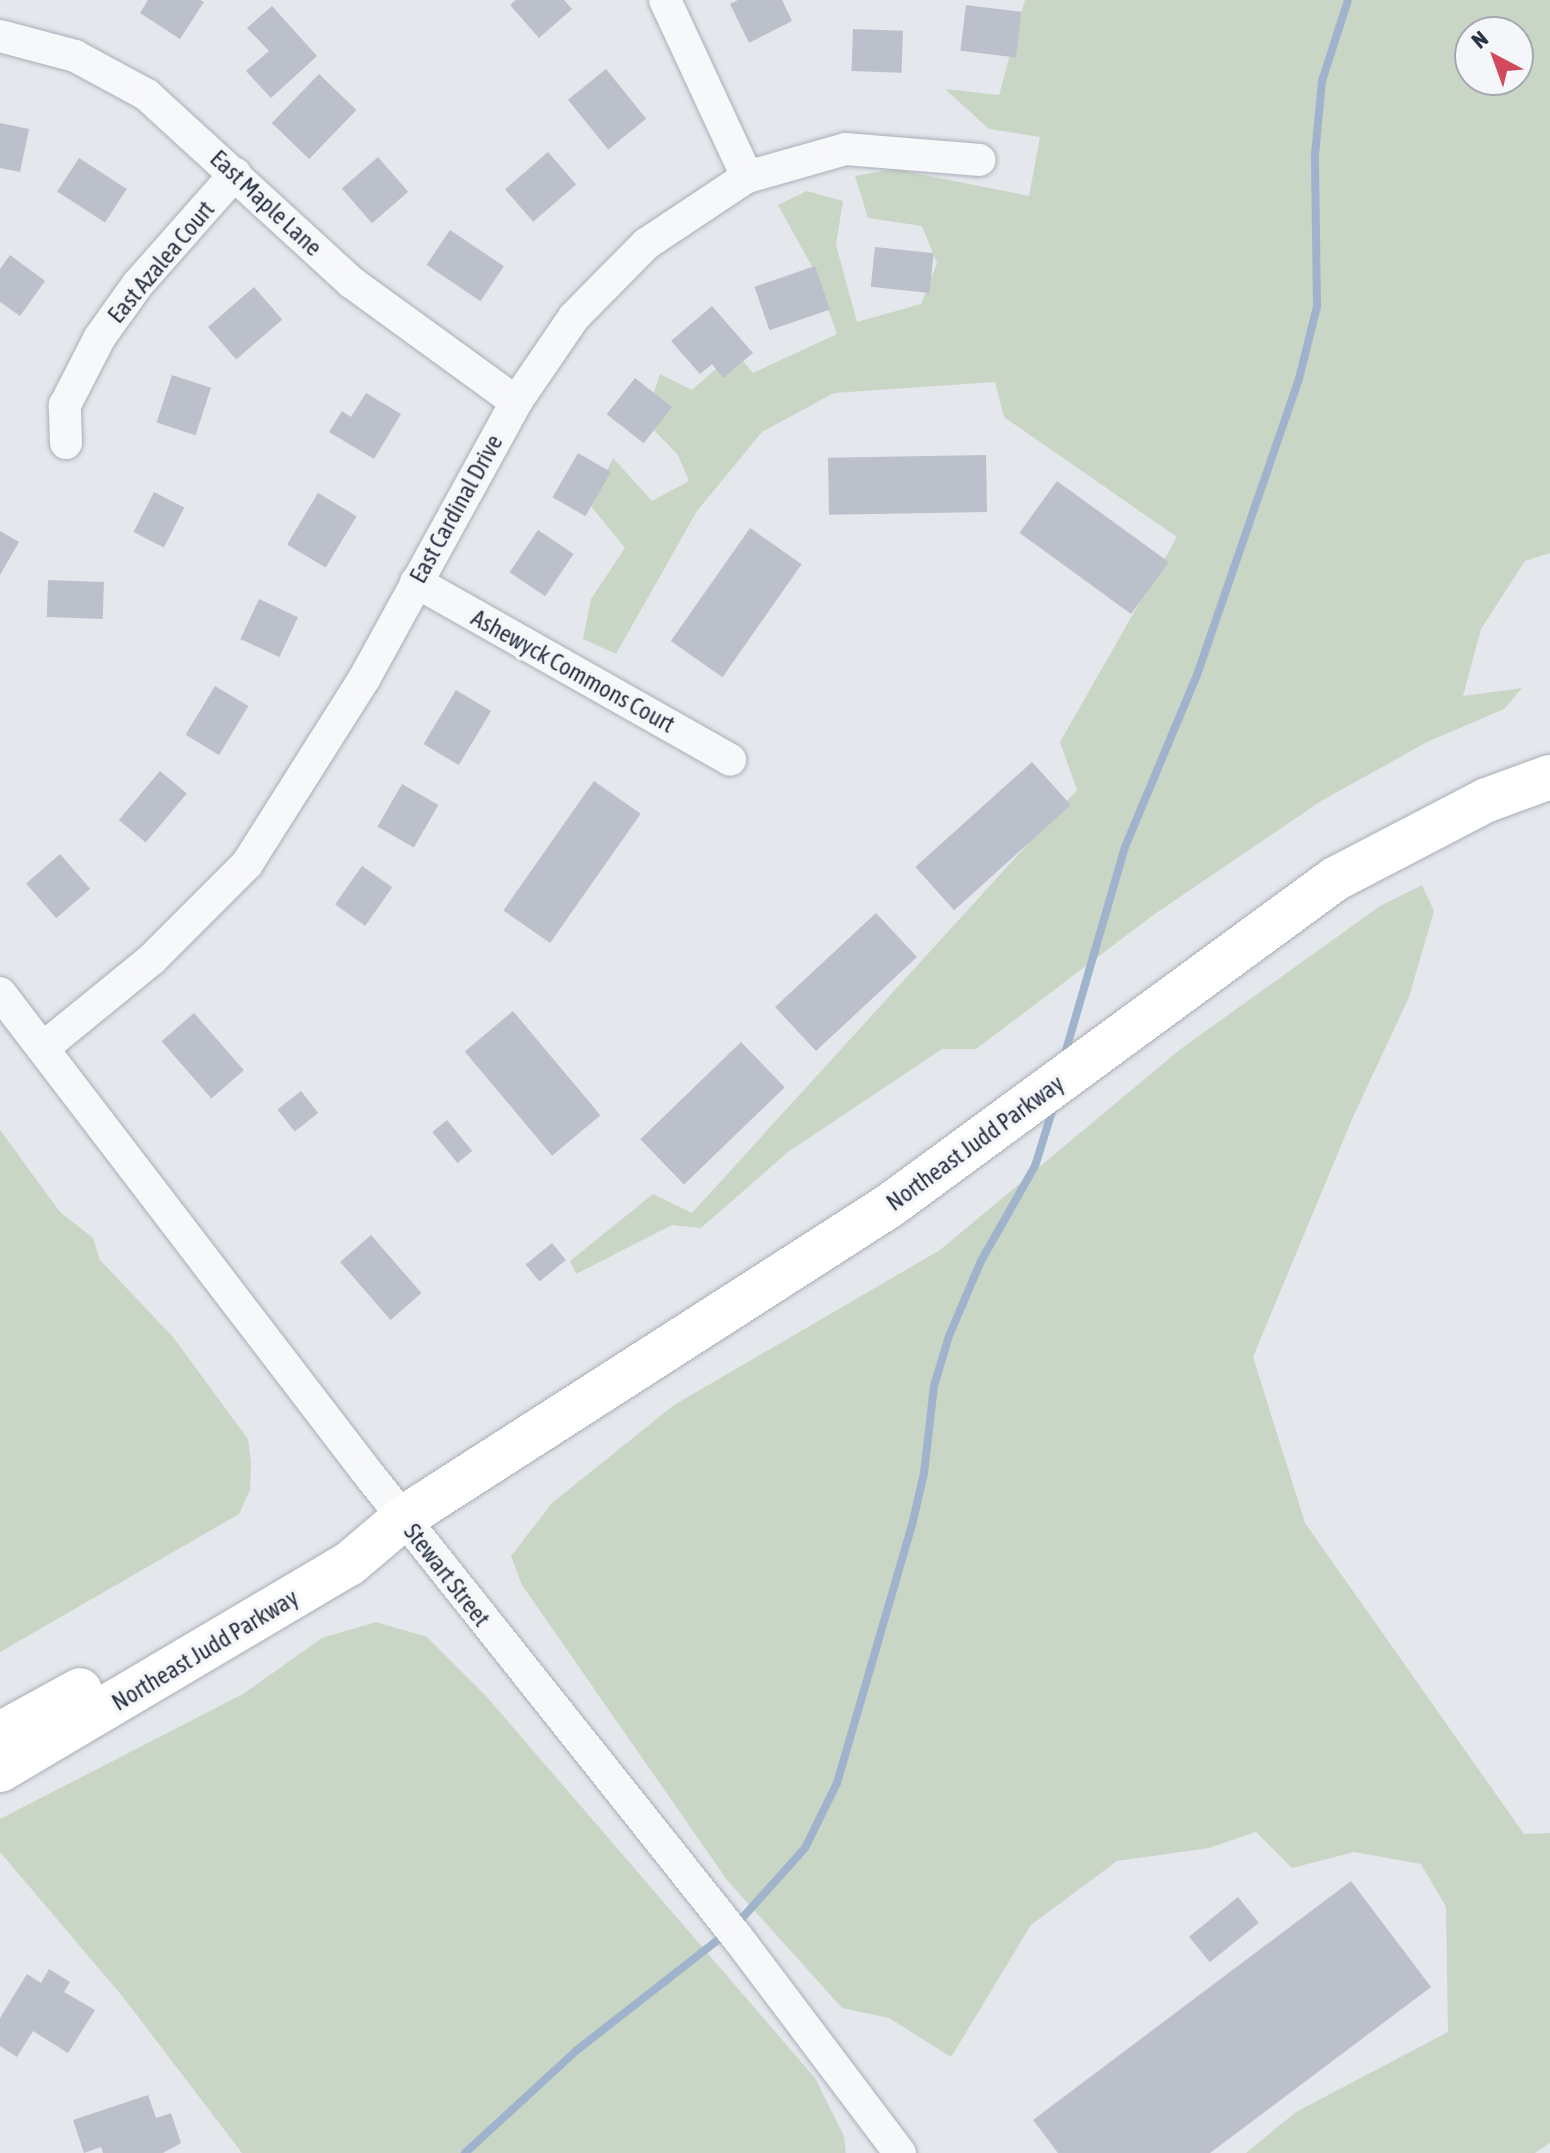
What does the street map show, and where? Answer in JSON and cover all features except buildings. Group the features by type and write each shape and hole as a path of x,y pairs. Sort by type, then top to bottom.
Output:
{"highway":[{"name":"Northeast Judd Parkway","path":"0,1770 349,1564 403,1518 889,1206 1335,879 1487,800 1550,777"},
{"name":"Northeast Judd Parkway","path":"0,1734 335,1544 403,1518"}],"street":[{"path":"665,0 747,177"},
{"name":"East Maple Lane","path":"0,36 32,41 108,70 147,95 351,282 516,402"},
{"name":"East Cardinal Drive","path":"43,1048 152,959 247,864 364,679 516,402 574,317 646,244 747,177 846,149 980,160"},
{"name":"East Azalea Court","path":"66,443 65,405 100,337 138,284 235,174"},
{"name":"Ashewyck Commons Court","path":"416,582 730,760"},
{"name":"Stewart Street","path":"0,993 403,1518 737,1937 900,2153"}],"green space":[{"path":"1025,0 1550,0 1550,553 1525,561 1481,629 1463,696 1522,688 1504,709 1427,742 1321,801 1152,916 976,1049 942,1049 788,1152 701,1228 672,1225 576,1274 570,1261 653,1194 692,1213 1077,790 1060,742 1177,537 1004,417 995,382 834,393 762,432 697,511 616,654 583,639 591,599 625,548 590,505 613,458 652,501 689,481 678,455 650,426 651,401 660,374 692,390 735,352 753,373 837,334 815,272 778,205 807,191 843,201 836,245 857,322 921,304 937,263 922,226 868,218 855,176 894,169 1029,196 1040,137 989,129 945,89 999,95"},
{"path":"1422,885 1434,911 1409,997 1353,1117 1253,1357 1305,1523 1524,1834 1550,1833 1550,2143 1535,2153 1246,2153 1296,2112 1448,2032 1446,1907 1421,1864 1354,1852 1292,1868 1256,1832 1209,1848 1117,1861 1031,1925 951,2057 889,2018 842,2008 727,1880 522,1585 511,1556 552,1503 674,1405 940,1250 1182,1048 1380,906"},
{"path":"0,1130 60,1212 93,1238 100,1260 173,1337 248,1439 251,1463 250,1490 239,1514 0,1652"},
{"path":"376,1622 427,1637 486,1696 815,2078 844,2136 846,2153 242,2153 123,1997 0,1852 0,1819 243,1694 322,1638"}],"waterway":[{"path":"1064,1057 1125,847 1197,675 1299,379 1317,306 1315,155 1322,81 1348,0"},
{"path":"735,1926 805,1848 837,1783 912,1525 924,1473 934,1386 949,1336 981,1261 1035,1166 1054,1105"},
{"path":"465,2153 577,2050 724,1935"}]}
